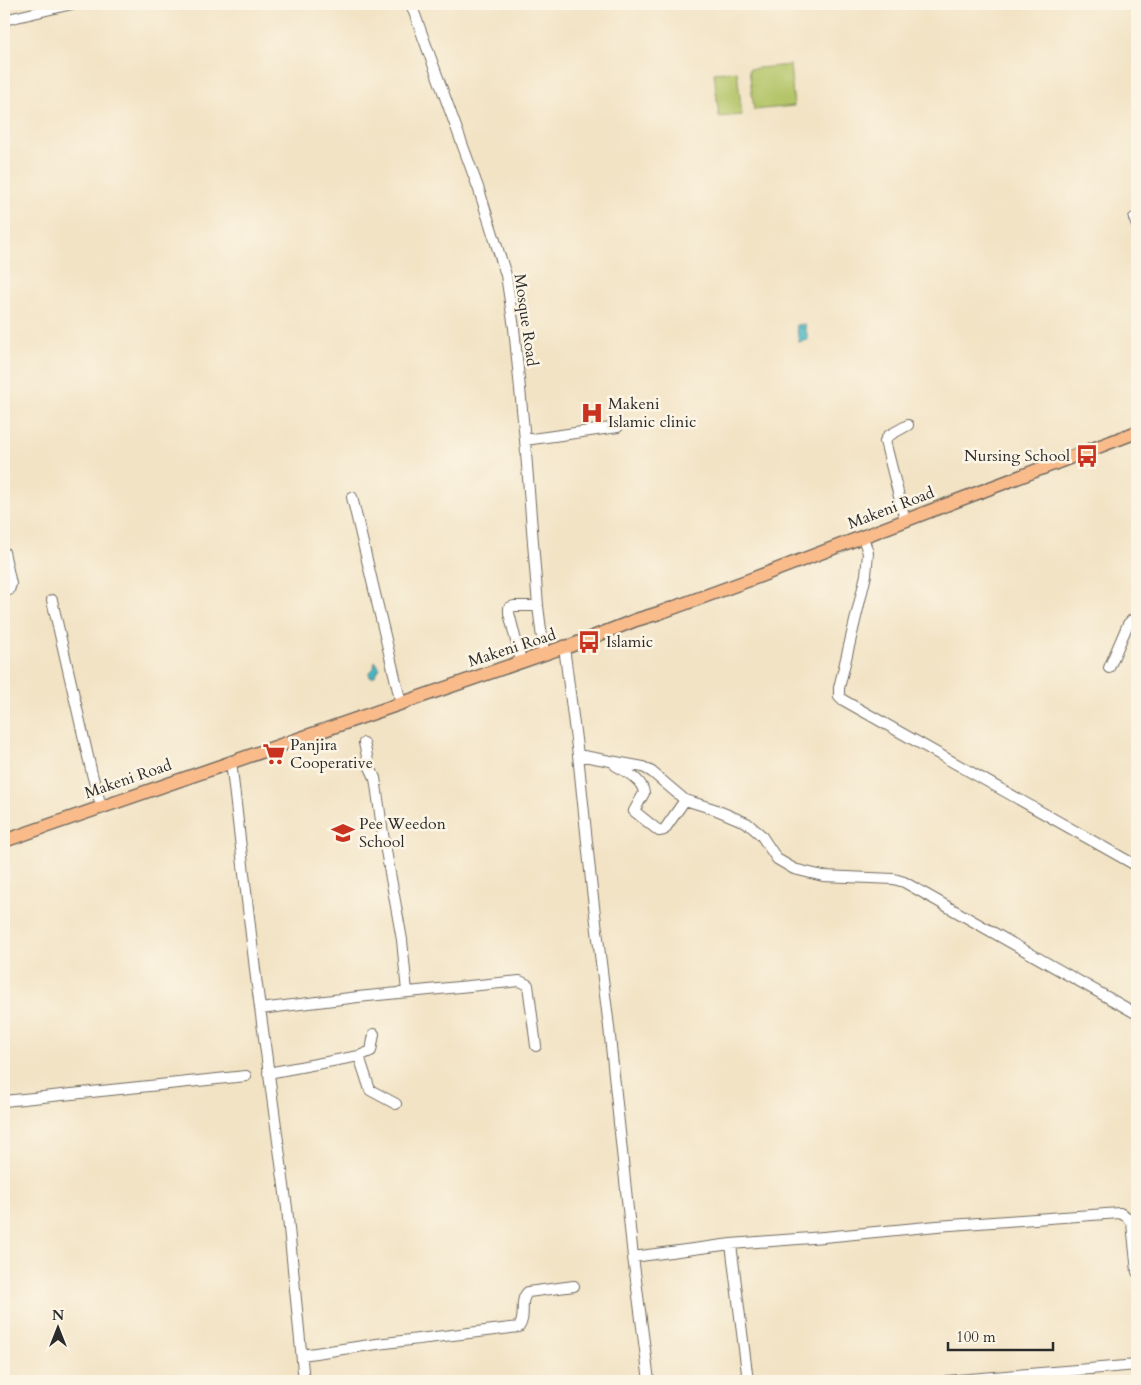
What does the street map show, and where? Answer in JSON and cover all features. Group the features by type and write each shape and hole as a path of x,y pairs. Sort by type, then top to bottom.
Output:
{"main road":[{"name":"Makeni Road","path":"4,840 521,661 570,646 636,620 734,586 1137,432"}],"street":[{"path":"4,20 72,4"},
{"name":"Mosque Road","path":"411,4 479,190 506,275 514,328 538,606 544,654"},
{"path":"905,520 885,441 888,436 908,425"},
{"path":"525,440 618,427"},
{"path":"352,497 401,703"},
{"path":"863,537 868,553 866,575 840,688 840,696 843,700 1137,866"},
{"path":"4,552 11,584 9,590 4,592"},
{"path":"52,600 101,806"},
{"path":"521,661 509,608 514,606 538,606"},
{"path":"1109,668 1128,624 1137,618"},
{"path":"564,647 609,1027 633,1257 649,1381"},
{"path":"364,743 369,765 375,778 402,940 407,992"},
{"path":"578,755 643,768 652,772 685,800 747,822 760,835 777,859 794,869 823,876 894,879 904,882 1137,1014"},
{"path":"231,761 268,1073 287,1208 304,1381"},
{"path":"609,761 638,780 644,793 634,811 659,831 664,830 685,800"},
{"path":"260,1009 520,981 528,985 531,997 536,1046"},
{"path":"268,1073 359,1056 371,1051 374,1034"},
{"path":"359,1056 372,1092 396,1104"},
{"path":"4,1101 246,1076"},
{"path":"633,1257 732,1244 937,1226 1120,1213 1127,1216 1132,1223 1137,1272"},
{"path":"732,1244 748,1381"},
{"path":"302,1355 519,1327 522,1321 523,1298 528,1292 574,1286"},
{"path":"946,1381 1137,1365"}],"green space":[{"path":"790,65 794,106 754,110 749,69"},
{"path":"737,71 742,115 719,117 714,73"}],"water":[{"path":"805,324 808,340 799,342 796,325"},
{"path":"375,661 380,668 374,677 370,677 369,673 374,668"}],"place":[{"name":"Makeni Islamic clinic","path":"592,413"},
{"name":"Nursing School","path":"1087,456"},
{"name":"Islamic","path":"589,642"},
{"name":"Panjira Cooperative","path":"274,754"},
{"name":"Pee Weedon School","path":"343,833"}]}
